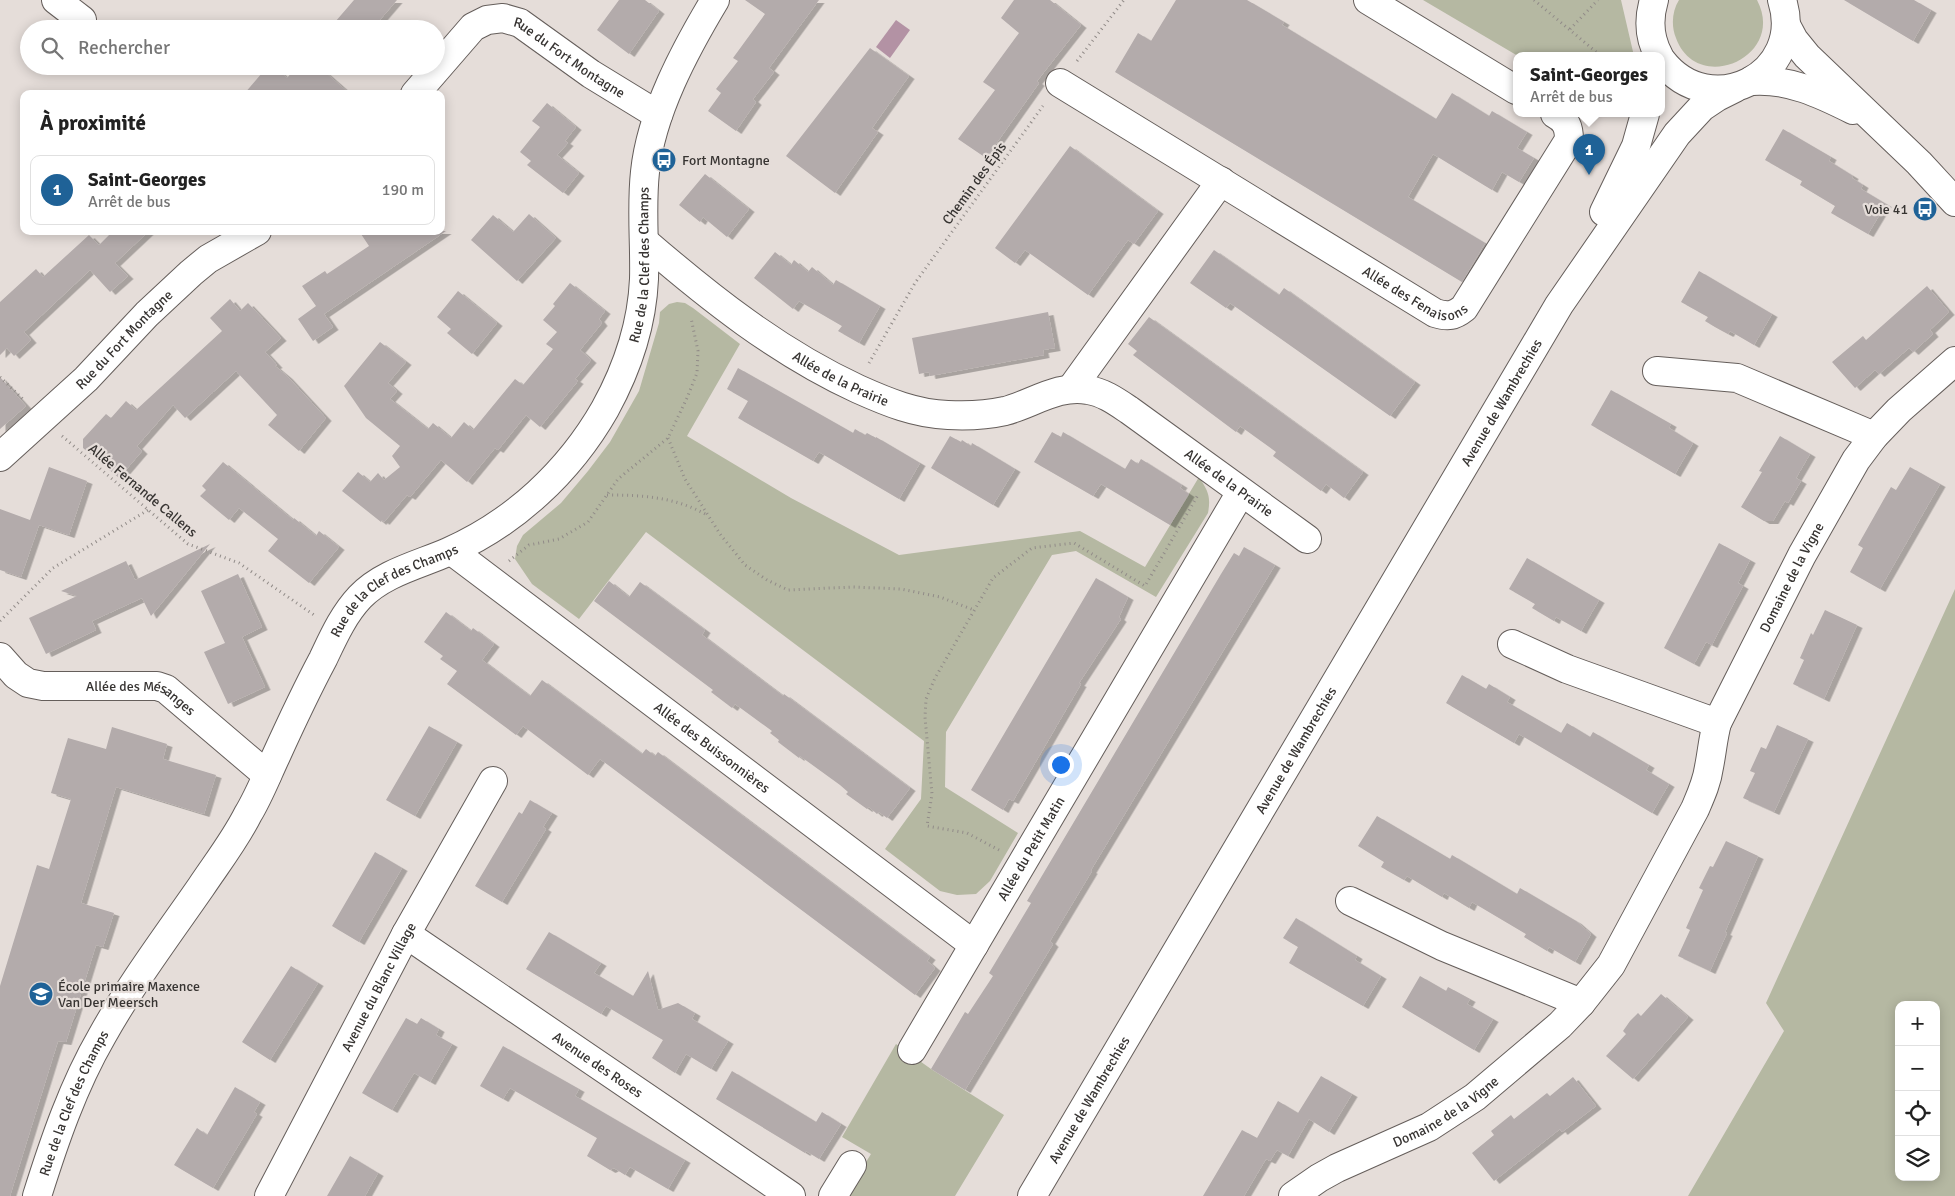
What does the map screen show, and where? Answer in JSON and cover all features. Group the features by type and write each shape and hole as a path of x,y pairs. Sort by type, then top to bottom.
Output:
{"street":[{"path":"56,0 82,20"},
{"name":"Rue de la Clef des Champs","path":"37,1196 82,1074 103,1034 243,825 337,631 356,601 369,588 384,578 452,551 500,524 562,469 593,428 615,389 634,342 643,293 644,241 642,200 648,149 658,115 686,54 715,0"},
{"path":"1368,0 1513,88"},
{"path":"1648,6 1650,32 1656,52"},
{"path":"1784,12 1794,40 1807,56 1924,169 1955,202"},
{"name":"Avenue de Wambrechies","path":"1032,1196 1559,305 1676,134 1694,114 1709,102 1743,85 1765,71 1776,58 1783,42 1784,12"},
{"name":"Rue du Fort Montagne","path":"445,59 473,27 487,20 503,18 520,23 591,74 658,115"},
{"path":"1665,64 1673,74 1694,86 1711,90 1778,81 1793,84 1838,102 1872,119"},
{"name":"Rue du Fort Montagne","path":"418,90 431,75"},
{"name":"Allée des Fenaisons","path":"1060,83 1435,313 1444,316 1454,316 1464,308 1569,140 1569,130 1564,119 1560,117"},
{"name":"Avenue de Wambrechies","path":"1559,305 1636,146 1644,117"},
{"path":"1071,389 1220,181"},
{"name":"Rue du Fort Montagne","path":"0,457 86,380 147,314 191,273 208,259 250,235"},
{"name":"Allée de la Prairie","path":"644,241 698,288 770,341 806,362 881,400 925,414 967,416 1004,411 1071,389 1089,390 1106,396 1129,410 1307,539"},
{"name":"Domaine de la Vigne","path":"1293,1196 1337,1168 1406,1139 1452,1113 1498,1079 1560,1025 1581,1003 1611,965 1620,950 1695,808 1704,789 1717,724 1793,572 1841,484 1874,436 1913,397 1955,361"},
{"path":"1657,371 1737,378 1874,436"},
{"name":"Allée du Petit Matin","path":"912,1050 1241,492"},
{"name":"Allée des Buissonnières","path":"452,551 974,944"},
{"path":"1512,644 1566,669 1717,724"},
{"name":"Allée des Mésanges","path":"0,657 16,675 28,683 36,685 80,687 157,686 166,689 267,775"},
{"name":"Avenue du Blanc Village","path":"268,1196 406,934 493,781"},
{"path":"1350,901 1442,946 1581,1003"},
{"name":"Avenue des Roses","path":"406,934 791,1196"},
{"path":"833,1196 852,1165"}],"path":[{"name":"Chemin des Épis","path":"855,388 915,283 1060,83 1124,0"},
{"path":"1534,0 1596,52"},
{"path":"1570,30 1598,0"},
{"path":"487,577 529,545 559,539 588,522 618,478 668,438 697,373 698,351 691,314 698,288"},
{"name":"Allée Fernande Callens","path":"43,419 188,544 239,563 337,631"},
{"path":"668,438 685,479 720,534 745,565 767,580 788,590 853,587 901,589 940,597 974,610"},
{"path":"1021,865 967,833 927,826 932,794 925,717 926,699 935,678 993,578 1032,548 1074,543 1146,586 1212,471"},
{"path":"607,495 656,497 688,504 708,515"},
{"path":"0,621 54,568 148,510"}],"green space":[{"path":"1423,0 1621,0 1633,52 1513,53"},
{"path":"1679,0 1757,0 1763,20 1760,38 1750,52 1736,62 1719,66 1702,65 1687,55 1676,38 1673,29 1673,19"},
{"path":"685,303 693,308 740,344 687,436 791,498 899,555 1080,531 1145,567 1199,477 1205,486 1209,498 1208,513 1156,597 1076,551 1052,555 946,732 945,787 1018,833 990,881 976,894 957,895 940,891 885,849 921,799 924,741 646,532 579,619 532,584 515,559 517,546 523,535 561,503 610,442 639,391 659,323 660,312 669,304"},
{"path":"1955,589 1955,1196 1688,1196 1784,1031 1766,1003"},
{"path":"896,1044 931,1069 1004,1115 955,1196 845,1196 871,1154 842,1137"}],"shaded area":[{"path":"896,20 910,30 890,58 876,47"}],"building":[{"path":"354,0 397,0 380,20 337,20"},
{"path":"619,0 645,0 659,11 629,54 597,30"},
{"path":"745,0 819,0 769,68 774,72 753,99 756,102 736,131 708,111 721,93 716,89 738,61 733,58 765,14"},
{"path":"1014,0 1050,0 1081,25 1037,81 1039,83 986,158 958,139 995,90 983,82 1019,33 1001,18"},
{"path":"1176,0 1247,0 1284,22 1282,25 1436,119 1452,93 1489,116 1492,111 1527,132 1517,148 1534,158 1519,182 1502,172 1492,190 1433,154 1408,197 1485,243 1462,282 1115,72 1138,33 1151,41"},
{"path":"1844,0 1914,0 1931,10 1913,41"},
{"path":"870,48 909,76 872,128 878,132 835,193 786,156"},
{"path":"260,75 284,75 287,78 290,75 328,75 345,90 247,90"},
{"path":"547,103 576,127 565,141 568,143 557,155 579,173 563,193 527,165 531,161 520,152 540,127 532,121"},
{"path":"1783,129 1831,157 1829,161 1853,176 1852,178 1863,185 1861,189 1886,204 1868,234 1831,213 1835,206 1800,185 1802,181 1765,160"},
{"path":"1070,146 1158,211 1134,244 1128,240 1088,295 1025,250 1015,263 995,248"},
{"path":"705,174 749,209 727,237 703,217 700,222 679,205"},
{"path":"529,214 556,238 517,281 471,240 493,215 513,232"},
{"path":"89,235 99,245 109,235 145,235 115,263 128,276 110,292 90,270 24,332 31,340 14,356 7,348 0,355 0,302 36,269 43,277"},
{"path":"362,235 440,235 324,314 333,327 313,341 298,319 316,306 302,286 325,271 327,274 369,246"},
{"path":"1214,250 1279,295 1284,288 1415,382 1390,416 1230,303 1226,308 1190,283"},
{"path":"775,252 791,265 794,260 808,272 812,267 833,285 836,280 880,306 859,343 838,331 842,326 799,301 793,309 754,278"},
{"path":"1699,271 1772,314 1754,345 1730,331 1728,334 1715,327 1705,321 1708,317 1681,302"},
{"path":"570,283 605,311 599,319 602,323 580,350 591,360 575,379 578,381 540,427 526,415 498,450 495,448 467,482 441,460 410,497 407,495 384,522 382,520 381,522 342,491 358,472 370,482 378,473 384,480 400,467 392,456 400,446 366,418 344,386 380,342 406,362 388,383 397,391 390,399 428,429 433,423 451,438 464,422 473,430 515,379 523,385 553,349 546,344 557,332 543,320"},
{"path":"1927,286 1949,312 1930,330 1933,334 1913,352 1909,348 1879,374 1875,370 1855,388 1832,362 1863,336 1866,340"},
{"path":"458,291 497,323 472,354 447,333 451,329 437,317"},
{"path":"230,299 240,311 248,303 281,338 265,352 277,365 275,366 287,376 326,418 299,451 268,425 277,415 236,371 185,418 173,405 137,446 142,451 119,478 83,448 83,439 106,414 111,418 126,401 136,410 222,331 210,318"},
{"path":"1048,312 1055,348 1043,350 1044,355 930,376 929,372 919,374 912,338"},
{"path":"1149,317 1363,472 1344,498 1326,484 1321,491 1273,456 1276,452 1240,426 1236,432 1133,355 1137,351 1128,344"},
{"path":"738,368 853,433 855,429 865,435 867,433 876,437 920,463 899,499 819,452 813,461 738,418 748,401 727,389"},
{"path":"0,377 26,406 0,429"},
{"path":"1611,390 1671,424 1669,428 1693,443 1675,474 1591,425"},
{"path":"1052,432 1061,437 1063,432 1125,469 1131,459 1138,464 1141,459 1182,485 1180,488 1189,494 1170,525 1101,484 1093,496 1034,462"},
{"path":"950,436 961,442 962,440 971,446 972,443 1015,469 993,505 931,468"},
{"path":"1780,436 1810,454 1796,478 1801,481 1788,503 1785,501 1773,521 1764,521 1741,507 1762,472 1759,471"},
{"path":"223,462 293,520 294,518 316,536 319,531 339,547 309,583 268,551 278,539 239,508 229,520 200,496 206,490 202,486"},
{"path":"49,467 87,481 69,535 39,525 21,577 0,570 0,509 30,520"},
{"path":"1910,467 1940,484 1880,589 1850,572 1863,548 1858,545 1884,499 1891,487 1896,490"},
{"path":"1719,543 1750,560 1738,583 1743,586 1712,645 1706,642 1694,664 1664,648"},
{"path":"210,544 151,616 142,598 92,621 96,630 46,654 29,618 77,596 61,591 126,561 135,580"},
{"path":"1244,547 1275,565 1091,870 1050,941 1053,944 965,1090 931,1069 965,1012 968,1014 993,976 989,973 1031,903 1027,901 1221,574 1234,553 1239,556"},
{"path":"1527,558 1599,600 1581,631 1556,617 1554,621 1532,608 1535,604 1509,589"},
{"path":"238,574 262,627 242,637 265,687 228,704 204,652 225,643 201,591"},
{"path":"1096,578 1128,597 1119,617 1121,619 1079,683 1081,684 1013,801 1009,799 1003,810 971,790"},
{"path":"609,581 629,597 640,582 705,630 702,635 910,788 887,818 879,812 877,814 869,807 867,809 846,794 848,792 840,785 778,742 779,740 770,733 772,731 735,704 732,708 711,692 713,690 594,601"},
{"path":"1825,610 1857,625 1824,699 1793,684 1804,660 1800,658 1811,633 1813,635"},
{"path":"446,612 471,631 473,628 494,644 482,660 530,696 542,680 642,754 646,749 655,756 658,752 930,957 927,961 935,968 915,995 600,759 588,775 523,726 516,735 447,684 457,671 440,659 443,656 424,642"},
{"path":"1462,675 1486,689 1489,684 1510,697 1507,702 1561,733 1567,723 1590,737 1593,732 1649,765 1646,770 1669,784 1652,813 1519,734 1514,743 1446,703"},
{"path":"1777,725 1808,739 1774,812 1743,798 1755,773 1750,771 1761,747 1766,749"},
{"path":"429,726 457,742 415,816 386,800"},
{"name":"École primaire Maxence Van Der Meersch","path":"112,727 167,744 163,759 216,775 204,814 116,787 81,903 114,913 103,947 96,945 66,1042 58,1041 10,1196 0,1196 0,986 37,865 49,869 71,799 51,793 68,738 106,749"},
{"path":"530,800 552,813 543,827 546,829 502,902 475,886 519,812 522,814"},
{"path":"1377,816 1450,859 1452,855 1517,894 1520,888 1576,921 1591,934 1575,962 1549,947 1547,951 1524,937 1526,934 1472,902 1469,908 1444,893 1442,897 1407,876 1404,880 1381,867 1384,862 1358,846"},
{"path":"1726,841 1758,856 1710,971 1678,956 1690,930 1686,928 1703,890 1699,888 1710,866 1713,867"},
{"path":"375,852 402,868 359,942 332,926"},
{"path":"1296,918 1357,956 1355,960 1381,976 1363,1006 1289,963 1298,947 1283,938"},
{"path":"549,932 601,963 594,973 633,996 648,971 658,1010 678,1003 695,1013 692,1019 728,1041 711,1069 686,1054 675,1073 652,1058 663,1040 606,1006 601,1014 526,969"},
{"path":"291,966 318,983 270,1060 242,1042"},
{"path":"1420,976 1446,991 1448,987 1470,999 1467,1004 1493,1019 1474,1050 1402,1007"},
{"path":"1661,994 1688,1017 1633,1079 1606,1056 1626,1034 1623,1031 1630,1021 1638,1013 1641,1016"},
{"path":"406,1018 417,1024 421,1018 439,1029 436,1035 452,1044 430,1082 414,1073 392,1110 362,1093"},
{"path":"503,1046 579,1089 575,1096 685,1160 668,1189 630,1167 625,1175 614,1168 610,1170 587,1156 597,1138 510,1088 503,1099 480,1086"},
{"path":"732,1071 816,1122 822,1112 841,1124 819,1159 806,1151 805,1153 716,1099"},
{"path":"1321,1076 1352,1094 1329,1132 1309,1119 1288,1156 1277,1150 1270,1161 1266,1159 1244,1196 1203,1196 1242,1130 1257,1138 1278,1101 1298,1113"},
{"path":"1573,1077 1596,1106 1562,1132 1560,1129 1494,1181 1472,1153 1494,1135 1491,1131 1511,1115 1514,1119 1547,1093 1550,1096"},
{"path":"235,1087 260,1102 254,1112 257,1114 213,1188 174,1165 197,1128 207,1135"},
{"path":"350,1156 378,1173 365,1196 327,1196"}],"place":[{"name":"Fort Montagne","path":"664,160"},
{"name":"Saint-Georges","path":"1589,175"},
{"name":"Voie 41","path":"1925,209"},
{"name":"École primaire Maxence Van Der Meersch","path":"41,994"}]}
